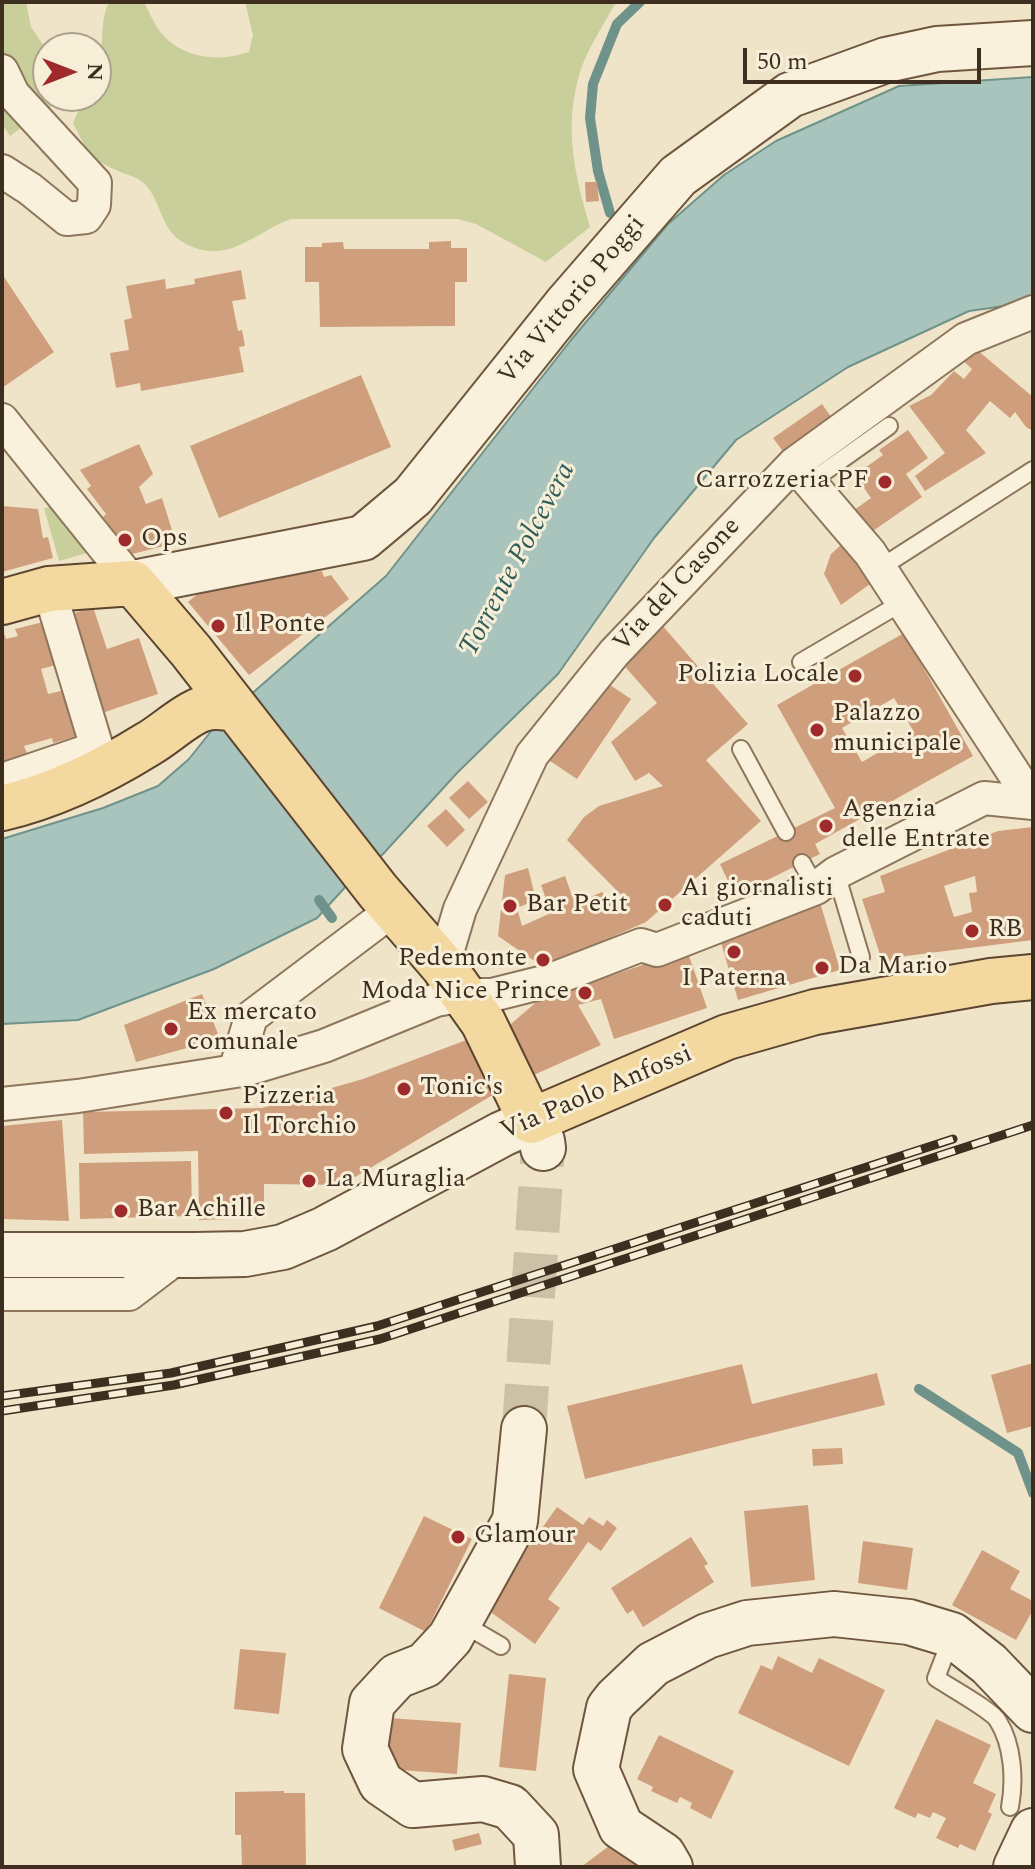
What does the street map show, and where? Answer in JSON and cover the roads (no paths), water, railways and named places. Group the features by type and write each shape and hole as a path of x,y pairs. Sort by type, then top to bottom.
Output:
{"main road":[{"path":"2,602 49,589 133,583 191,651 218,709 364,871 463,994 537,1134"},
{"path":"2,808 105,771 170,732 218,709"},
{"name":"Via Paolo Anfossi","path":"537,1134 727,1037 815,1012 1033,977"}],"street":[{"name":"Via Vittorio Poggi","path":"133,583 363,538 413,496 566,305 678,176 790,95 886,60 937,49 1033,43"},
{"path":"2,71 13,94 95,183 94,205 86,217 67,219 2,171"},
{"name":"Via del Casone","path":"463,994 460,909 532,755 614,653 810,472 966,339 1033,312"},
{"path":"2,420 133,583"},
{"path":"810,472 880,568 899,604 1021,784 1033,795"},
{"path":"2,780 97,748 49,589"},
{"path":"2,1104 78,1096 241,1070 324,1046 436,1000 463,994 492,995 548,981 641,945 657,950 824,879 984,798 1033,803"},
{"path":"241,1070 251,1017 394,909"},
{"name":"Via Paolo Anfossi","path":"2,1255 179,1256 245,1254 283,1247 325,1229 502,1134 537,1134"},
{"path":"2,1294 129,1294 179,1256"},
{"path":"524,1429 515,1521 450,1638 425,1665 397,1676 372,1703 365,1749 381,1783 413,1805 483,1799 510,1807 536,1835 538,1867"},
{"path":"670,1867 663,1855 621,1827 596,1769 609,1708 653,1664 707,1636 747,1623 834,1614 909,1622 952,1635 989,1664 1033,1710"},
{"path":"1016,1867 1021,1819"}],"lane":[{"path":"810,472 889,426"},
{"path":"880,568 1033,470"},
{"path":"801,662 899,604"},
{"path":"741,749 786,832"},
{"path":"824,879 861,957"},
{"path":"459,1621 501,1646"},
{"path":"952,1635 936,1678 998,1719 1010,1754 1013,1789 1021,1819"}],"water":[{"name":"Torrente Polcevera","path":"1033,77 1033,302 969,311 848,367 736,440 654,538 558,674 317,918 214,969 78,1020 2,1024 2,839 103,808 158,786 189,759 216,725 386,576 571,340 668,224 724,175 776,141 899,86"}],"waterway":[{"path":"610,213 598,171 590,118 593,84 617,24 640,2"},
{"path":"319,900 332,918"},
{"path":"919,1389 1018,1453 1033,1493"}],"tunnel":[{"path":"524,1429 543,1148"}],"railway":[{"path":"2,1411 174,1385 380,1339 1033,1125"},
{"path":"2,1396 171,1373 377,1326 953,1139"}],"place":[{"name":"Carrozzeria PF","path":"885,482"},
{"name":"Ops","path":"125,540"},
{"name":"Il Ponte","path":"218,626"},
{"name":"Polizia Locale","path":"855,676"},
{"name":"Palazzo municipale","path":"817,730"},
{"name":"Agenzia delle Entrate","path":"826,826"},
{"name":"Ai giornalisti caduti","path":"665,905"},
{"name":"Bar Petit","path":"510,906"},
{"name":"RB","path":"972,931"},
{"name":"I Paterna","path":"734,952"},
{"name":"Pedemonte","path":"543,960"},
{"name":"Da Mario","path":"822,968"},
{"name":"Moda Nice Prince","path":"585,993"},
{"name":"Ex mercato comunale","path":"171,1029"},
{"name":"Tonic's","path":"404,1089"},
{"name":"Pizzeria Il Torchio","path":"226,1113"},
{"name":"La Muraglia","path":"309,1181"},
{"name":"Bar Achille","path":"121,1211"},
{"name":"Glamour","path":"458,1537"}]}
